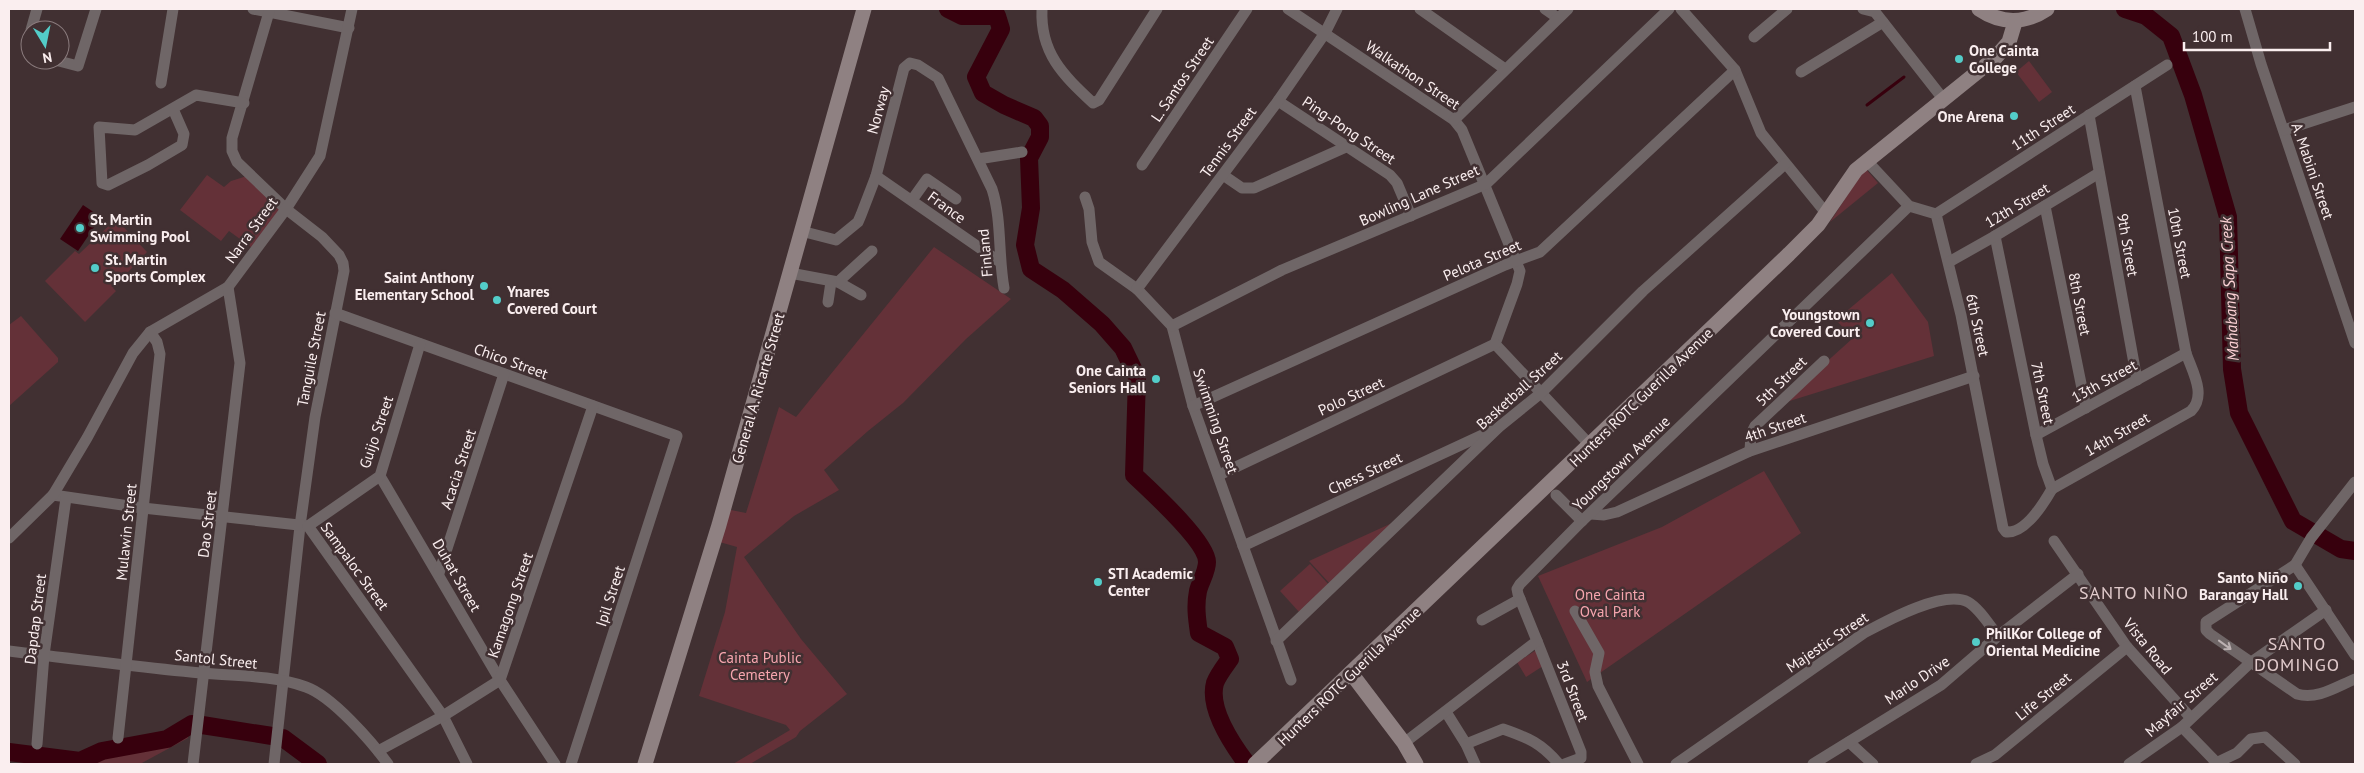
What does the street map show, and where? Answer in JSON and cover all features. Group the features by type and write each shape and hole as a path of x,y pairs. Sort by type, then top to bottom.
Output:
{"street":[{"path":"70,64 78,66 96,9"},
{"path":"162,83 174,9"},
{"path":"253,9 349,28"},
{"name":"Narra Street","path":"9,538 53,495 88,438 133,353 150,332 228,287 286,209 320,156 352,9"},
{"name":"General A. Ricarte Street","path":"644,764 720,525 864,9"},
{"path":"1042,9 1041,22 1048,50 1064,76 1093,102 1099,100 1152,10"},
{"name":"L. Santos Street","path":"1142,165 1247,9"},
{"name":"Walkathon Street","path":"1288,9 1454,120 1462,130 1486,184 1520,271 1495,344"},
{"name":"Tennis Street","path":"1137,289 1278,101 1325,33 1337,9"},
{"path":"1420,9 1505,69"},
{"path":"1545,9 1558,18"},
{"path":"1454,120 1568,9"},
{"path":"1681,9 1735,70 1757,127 1826,214"},
{"path":"1754,37 1787,9"},
{"path":"1863,9 1875,12 1944,100"},
{"path":"1979,9 1987,14 2015,22 2038,16 2047,9"},
{"name":"A. Mabini Street","path":"2245,9 2355,343"},
{"name":"Bowling Lane Street","path":"1172,326 1282,270 1486,184 1664,11"},
{"name":"Tanguile Street","path":"269,12 244,103 232,138 232,151 237,162 286,209 322,237 343,263 344,271 315,417 304,526 274,764"},
{"path":"1801,72 1882,22"},
{"name":"Hunters ROTC Guerilla Avenue","path":"1255,764 1591,446 1789,254 1818,225 1856,170 1996,57 2008,42 2015,22"},
{"name":"Norway","path":"801,231 836,240 858,222 876,176 904,68 910,64 918,65 938,78 978,159"},
{"name":"11th Street","path":"1936,214 2167,65"},
{"name":"Pelota Street","path":"1193,406 1516,261 1540,252 1735,70"},
{"name":"10th Street","path":"2135,86 2186,353 2197,387 2199,398 2196,406"},
{"path":"173,108 184,134 182,145 116,181 108,184 102,183 99,128 102,126 130,131 196,95 244,103"},
{"name":"Ping-Pong Street","path":"1278,101 1390,176 1396,183 1411,216"},
{"path":"2284,130 2355,107"},
{"name":"9th Street","path":"2089,115 2137,380"},
{"path":"1223,175 1242,188 1254,188 1346,147"},
{"path":"978,159 1022,152"},
{"name":"Finland","path":"978,159 997,202 1000,262 1004,288"},
{"path":"1867,161 1909,206 1936,214"},
{"name":"Basketball Street","path":"1276,641 1499,427 1540,393 1644,291 1785,164"},
{"name":"12th Street","path":"1949,262 2099,173"},
{"name":"France","path":"876,176 982,252 1000,262"},
{"path":"912,200 927,179 956,199"},
{"name":"Swimming Street","path":"1085,197 1089,209 1092,242 1099,262 1137,289 1172,326 1193,406 1291,680"},
{"name":"Youngstown Avenue","path":"1520,599 1517,589 1520,584 1586,517 1909,206"},
{"name":"8th Street","path":"2045,206 2086,408"},
{"name":"6th Street","path":"1936,214 1949,262 1974,376 2002,524 2006,532 2016,531 2040,510 2052,489"},
{"name":"7th Street","path":"1995,236 2036,435 2043,464 2052,489"},
{"path":"828,302 834,282 872,251"},
{"path":"790,273 834,282 862,295"},
{"name":"Dao Street","path":"193,764 202,673 224,517 240,363 228,287"},
{"name":"Chico Street","path":"335,314 676,436"},
{"name":"Mulawin Street","path":"118,738 160,354 160,348 150,332"},
{"name":"Guijo Street","path":"304,526 380,476 420,344"},
{"path":"1495,344 1591,446"},
{"name":"Polo Street","path":"1219,475 1495,344"},
{"name":"13th Street","path":"2036,435 2186,353"},
{"name":"5th Street","path":"1751,434 1755,426 1824,361"},
{"name":"Acacia Street","path":"439,573 504,374"},
{"name":"4th Street","path":"1586,517 1617,512 1761,447 1974,376"},
{"name":"Kamagong Street","path":"378,751 443,716 500,680 593,406"},
{"name":"14th Street","path":"2052,489 2191,411 2196,406"},
{"name":"Chess Street","path":"1243,546 1499,427"},
{"path":"1751,434 1761,447"},
{"path":"1750,451 1751,434"},
{"name":"Ipil Street","path":"571,764 676,436"},
{"name":"Duhat Street","path":"380,476 439,573 500,680 555,764"},
{"path":"2355,482 2310,538 2295,565 2206,622 2206,630 2210,634 2297,694 2306,697 2315,696 2355,679"},
{"name":"Sampaloc Street","path":"53,495 143,508 304,526 443,716 467,764"},
{"path":"1556,495 1586,517"},
{"name":"Dapdap Street","path":"37,744 44,655 66,498"},
{"path":"1606,498 1617,512"},
{"name":"Vista Road","path":"2054,541 2127,647 2190,718"},
{"path":"2295,565 2355,655"},
{"name":"Marlo Drive","path":"1813,764 1941,685 1998,636 2078,574"},
{"name":"Majestic Street","path":"1676,764 1864,632 1893,618 1944,599 1959,598 1970,603 1998,636"},
{"path":"1404,743 1537,641 1520,599 1482,620"},
{"name":"Mayfair Street","path":"2129,764 2182,727 2250,663 2326,610"},
{"path":"1575,611 1599,653 1595,672 1598,686 1638,764"},
{"name":"3rd Street","path":"1537,641 1581,752 1581,758 1565,764"},
{"name":"Life Street","path":"1976,764 1995,755 2127,647"},
{"name":"Santol Street","path":"9,651 241,676 306,687 327,698 388,764"},
{"path":"1352,673 1404,743 1416,764"},
{"path":"1446,712 1466,744 1475,764"},
{"path":"2182,727 2215,763 2232,761 2237,753 2252,740 2265,737 2295,764"},
{"path":"1466,744 1503,729 1531,739 1545,748 1559,764"},
{"path":"1849,742 1873,764"}],"green space":[{"path":"2029,61 2052,92 2039,102 2016,72"},
{"path":"1865,168 1878,183 1830,222"},
{"path":"207,175 224,187 231,181 247,176 284,212 255,250 229,231 221,241 180,210"},
{"name":"St. Martin Sports Complex","path":"116,219 147,252 113,288 116,291 85,322 45,281 75,251 79,254"},
{"name":"Cainta Public Cemetery","path":"934,247 1011,299 966,339 903,403 824,470 839,490 794,516 744,557 801,639 847,694 800,731 796,737 750,764 733,764 790,730 786,725 699,696 725,612 737,547 716,541 726,509 746,513 779,407 796,417"},
{"path":"1892,273 1928,322 1934,356 1780,404 1853,338 1836,320"},
{"path":"21,316 58,358 58,362 9,406 9,325"},
{"name":"One Cainta Oval Park","path":"1764,471 1801,533 1587,682 1538,576 1662,527"},
{"path":"1403,518 1331,585 1309,561"},
{"path":"1310,564 1330,586 1300,613 1280,591"},
{"path":"1538,649 1543,666 1526,677 1517,662"},
{"path":"187,730 188,738 140,764 96,764 98,756 166,741"}],"shaded area":[{"name":"St. Martin Swimming Pool","path":"83,205 101,217 78,251 60,239"}],"waterway":[{"path":"948,9 962,16 997,16 1001,29 976,77 983,93 1004,105 1034,118 1040,126 1040,137 1029,158 1031,208 1025,245 1031,269 1063,290 1102,324 1123,348 1137,377 1134,475 1188,530 1205,553 1207,566 1198,591 1197,602 1199,633 1225,647 1230,659 1215,683 1215,703 1228,736 1247,764"},
{"name":"Mahabang Sapa Creek","path":"2125,9 2146,16 2171,36 2193,95 2228,217 2232,369 2239,413 2293,521 2341,549 2355,551"},
{"path":"1867,105 1904,77"},
{"path":"9,752 80,761 102,751 167,739 192,724"},
{"path":"202,725 272,736"},
{"path":"283,738 318,764"}],"place":[{"name":"One Cainta College","path":"1959,59"},
{"name":"One Arena","path":"2014,116"},
{"name":"St. Martin Swimming Pool","path":"80,228"},
{"name":"St. Martin Sports Complex","path":"95,268"},
{"name":"Saint Anthony Elementary School","path":"484,286"},
{"name":"Ynares Covered Court","path":"497,300"},
{"name":"Youngstown Covered Court","path":"1870,323"},
{"name":"One Cainta Seniors Hall","path":"1156,379"},
{"name":"STI Academic Center","path":"1098,582"},
{"name":"Santo Niño Barangay Hall","path":"2298,586"},
{"name":"PhilKor College of Oriental Medicine","path":"1976,642"}],"district":[{"name":"SANTO NIÑO","path":"2134,592"},
{"name":"SANTO DOMINGO","path":"2297,653"}]}
